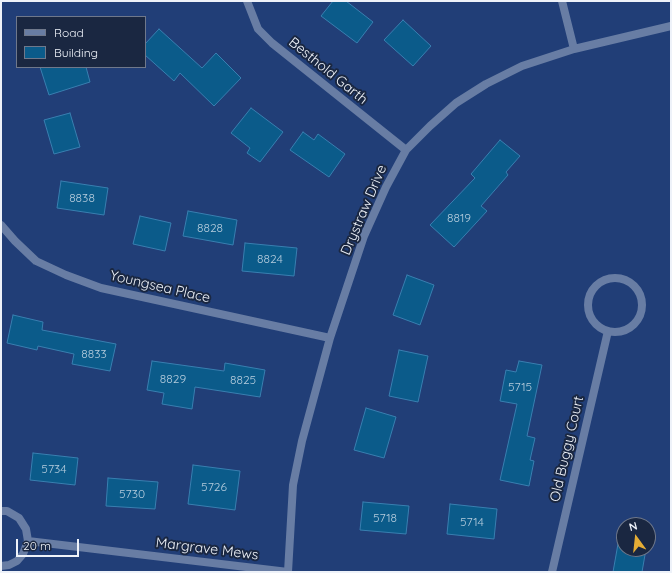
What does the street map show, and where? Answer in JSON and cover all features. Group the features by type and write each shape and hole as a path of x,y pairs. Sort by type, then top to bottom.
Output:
{"street":[{"name":"Besthold Garth","path":"247,1 258,29 272,43 406,150"},
{"path":"562,1 574,48"},
{"name":"Drystraw Drive","path":"288,572 293,485 302,441 330,338 364,236 386,187 406,150 456,103 486,84 522,66 574,48 671,26"},
{"name":"Youngsea Place","path":"1,225 36,260 66,276 101,288 330,338"},
{"path":"613,278 624,279 635,286 641,297 642,311 632,327 620,332 608,331 600,328 592,320 588,309 588,299 592,290 602,281 613,278"},
{"name":"Old Buggy Court","path":"552,572 608,331"},
{"path":"1,512 7,512 19,518 26,529 28,541 23,554 17,560 9,565 1,566"},
{"name":"Margrave Mews","path":"28,541 288,572"}],"building":[{"path":"333,1 346,1 373,22 357,43 321,16"},
{"path":"403,20 431,46 413,66 384,40"},
{"path":"159,29 202,68 216,53 241,78 214,106 180,73 174,81 146,56 146,43"},
{"path":"40,68 86,68 90,82 49,95"},
{"path":"251,108 283,132 260,162 247,153 250,148 231,133"},
{"path":"70,113 80,147 54,154 44,120"},
{"path":"303,132 314,140 318,134 345,154 329,177 290,150"},
{"path":"500,140 520,156 506,172 508,175 481,206 487,211 454,247 430,225 475,178 471,174"},
{"path":"61,181 108,188 104,215 57,208"},
{"path":"188,211 237,220 233,245 183,236"},
{"path":"140,216 171,223 165,251 133,244"},
{"path":"245,243 297,248 294,276 242,271"},
{"path":"407,275 434,285 420,325 393,315"},
{"path":"13,315 43,322 42,330 116,344 110,371 72,364 74,354 38,346 37,350 7,343"},
{"path":"399,350 428,356 418,402 389,396"},
{"path":"152,361 224,371 225,363 265,370 260,397 195,387 192,409 162,404 164,393 147,390"},
{"path":"519,361 542,365 527,436 535,438 530,460 534,461 529,486 500,480 517,404 500,401 506,370 516,372"},
{"path":"366,408 396,417 384,458 354,450"},
{"path":"33,453 78,458 75,485 30,480"},
{"path":"193,465 240,471 235,510 188,504"},
{"path":"108,478 158,482 155,509 106,506"},
{"path":"363,502 409,506 406,534 360,530"},
{"path":"450,504 497,509 494,539 447,534"},
{"path":"616,555 616,557 645,557 642,572 613,572"}]}
